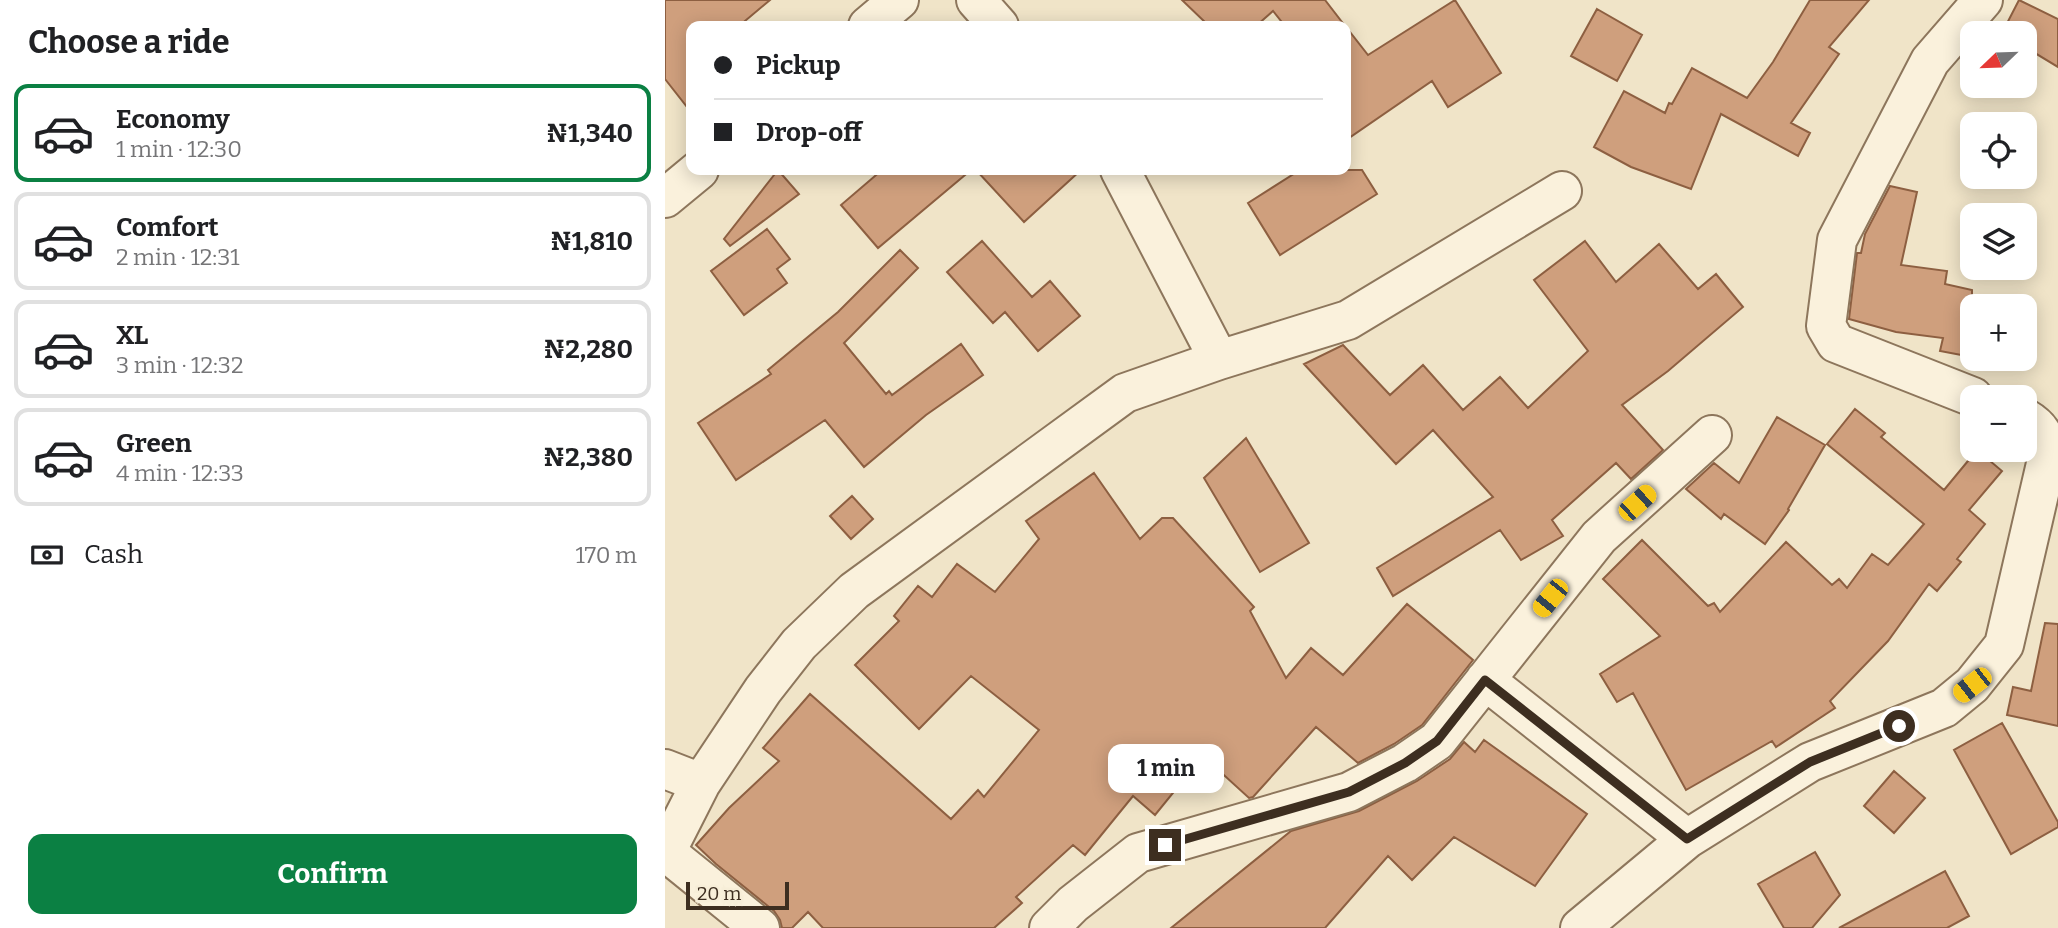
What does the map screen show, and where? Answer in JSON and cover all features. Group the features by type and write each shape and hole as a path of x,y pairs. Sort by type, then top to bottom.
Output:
{"street":[{"path":"874,21 899,0"},
{"path":"976,0 995,21"},
{"path":"1960,392 1836,343 1826,326 1837,240 1930,61 1983,0"},
{"path":"665,198 693,175"},
{"path":"1123,175 1219,360"},
{"path":"760,928 665,853 701,783 764,690 799,644 854,591 1125,393 1219,360 1348,320 1562,191"},
{"path":"1580,928 1687,839 1810,762 1944,708 1972,685 2004,645 2048,455 2045,440 2037,425"},
{"path":"1049,928 1073,904 1138,853 1349,792 1405,763 1437,741 1599,537 1712,435"},
{"path":"1485,680 1687,839"},
{"path":"665,769 701,783"}],"building":[{"path":"665,0 770,0 745,21 686,21 686,106 665,79"},
{"path":"1182,0 1325,0 1341,21 1281,21 1273,11 1262,21 1204,21"},
{"path":"1455,0 1501,73 1448,107 1432,81 1351,137 1351,33 1368,55"},
{"path":"1810,0 1869,0 1829,47 1839,54 1791,123 1810,133 1798,156 1721,114 1691,189 1631,167 1594,147 1624,91 1665,113 1692,68 1747,98 1773,62"},
{"path":"2019,0 2058,19 2058,67 2037,54 2037,21 2008,21"},
{"path":"1597,9 1642,35 1617,81 1571,56"},
{"path":"1351,170 1362,170 1377,194 1280,255 1248,203 1292,175 1351,175"},
{"path":"774,175 782,175 799,194 730,246 724,239"},
{"path":"876,175 965,175 878,248 841,205"},
{"path":"981,175 1076,175 1024,222"},
{"path":"1890,186 1917,192 1901,265 1947,271 1945,284 1972,290 1972,294 1960,294 1960,355 1940,351 1943,338 1896,332 1849,319 1857,253 1861,253 1865,234"},
{"path":"767,229 790,259 777,269 787,283 744,315 711,271"},
{"path":"982,241 1032,297 1050,281 1080,316 1038,351 1005,312 993,323 947,272"},
{"path":"1585,241 1616,282 1659,244 1698,289 1716,274 1743,307 1668,371 1622,405 1663,450 1631,479 1616,463 1552,520 1563,536 1521,560 1500,530 1393,596 1377,568 1493,497 1433,430 1396,464 1304,364 1343,345 1390,395 1423,365 1463,410 1500,377 1528,408 1588,351 1534,280"},
{"path":"900,250 918,268 844,343 886,394 889,391 892,395 961,344 983,375 926,415 864,467 825,420 736,480 698,423 771,374 768,370 838,312"},
{"path":"1855,409 1885,433 1881,437 1944,490 1967,462 1991,462 2002,471 1969,510 1985,524 1957,559 1961,562 1937,591 1929,584 1888,641 1830,701 1835,708 1776,747 1772,741 1686,790 1633,693 1617,702 1600,674 1660,636 1603,579 1642,540 1708,606 1714,603 1720,612 1786,542 1832,585 1839,579 1847,588 1872,554 1888,565 1924,524 1827,444"},
{"path":"1777,417 1825,445 1789,510 1765,544 1724,514 1721,519 1686,489 1714,463 1739,483"},
{"path":"1246,438 1309,543 1260,572 1204,478"},
{"path":"1094,473 1140,539 1162,518 1173,518 1254,607 1250,611 1286,678 1311,648 1343,675 1407,604 1473,660 1422,725 1358,763 1316,727 1253,797 1249,798 1203,756 1155,815 1133,796 1085,855 1073,845 1016,897 1022,903 994,928 823,928 808,912 792,928 782,928 774,911 696,845 729,808 779,761 763,748 810,694 951,819 978,790 984,797 1039,730 971,676 919,729 855,665 899,621 894,616 918,586 932,597 957,564 995,592 1039,539 1026,521"},
{"path":"852,496 873,519 851,539 830,516"},
{"path":"2045,623 2058,624 2058,726 2007,715 2013,687 2031,691"},
{"path":"2002,723 2058,822 2058,827 2011,854 1954,750"},
{"path":"1484,740 1587,814 1535,886 1454,837 1412,880 1388,856 1325,928 1171,928 1291,831 1359,811 1417,781 1450,759 1464,742 1475,752"},
{"path":"1894,771 1925,798 1894,833 1864,806"},
{"path":"1815,852 1840,895 1812,928 1784,928 1758,884"},
{"path":"1945,871 1969,916 1947,928 1839,928"}],"route":[{"path":"1165,845 1349,792 1405,763 1437,741 1485,680 1687,839 1810,762 1899,726"}]}
